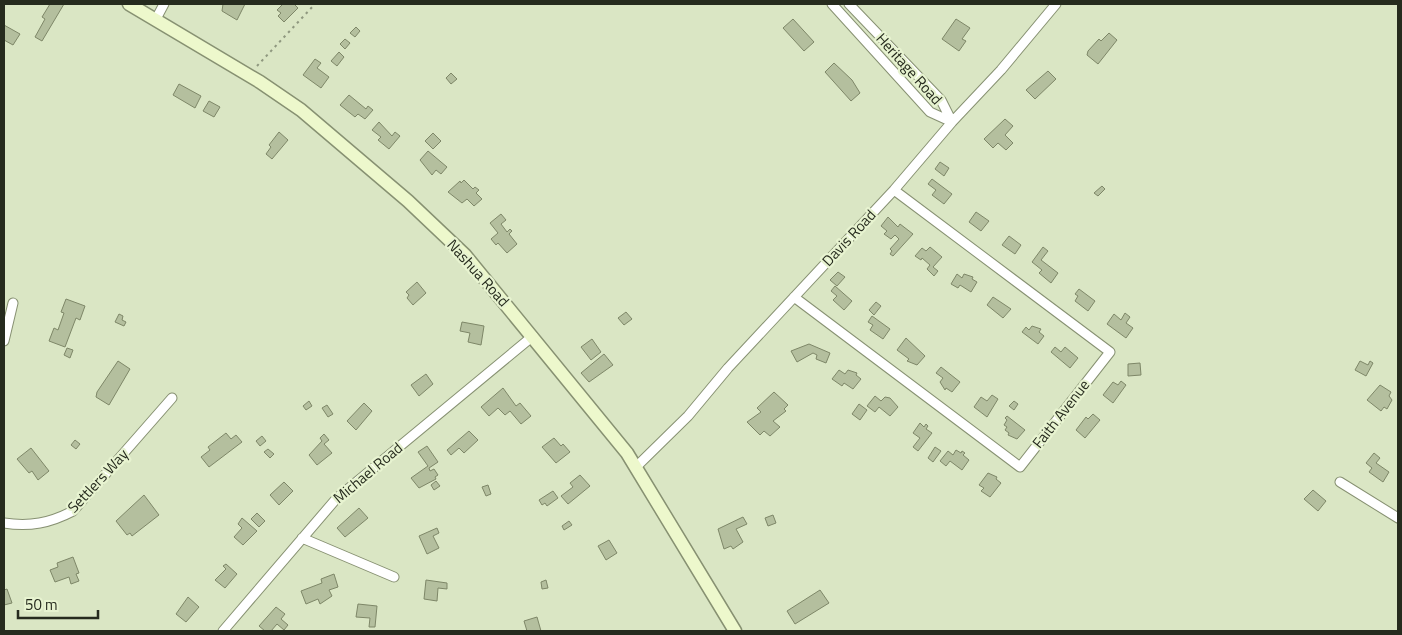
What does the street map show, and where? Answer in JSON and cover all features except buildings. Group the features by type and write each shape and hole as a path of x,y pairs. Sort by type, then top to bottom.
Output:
{"main road":[{"name":"Nashua Road","path":"129,4 248,75 301,110 408,201 466,255 534,336 636,467 731,630"}],"street":[{"path":"156,19 164,4"},
{"name":"Heritage Road","path":"832,4 930,112 952,122"},
{"name":"Heritage Road","path":"849,4 941,100 952,122"},
{"name":"Davis Road","path":"636,467 688,416 728,368 894,190 952,122 1001,70 1056,4"},
{"name":"Faith Avenue","path":"794,297 1020,467 1110,352 894,190"},
{"path":"4,341 13,303"},
{"name":"Michael Road","path":"223,631 345,490 534,336"},
{"name":"Settlers Way","path":"4,524 53,522 73,511 172,398"},
{"path":"1340,482 1398,518"},
{"path":"302,538 394,577"}],"path":[{"path":"248,75 314,4"}]}
